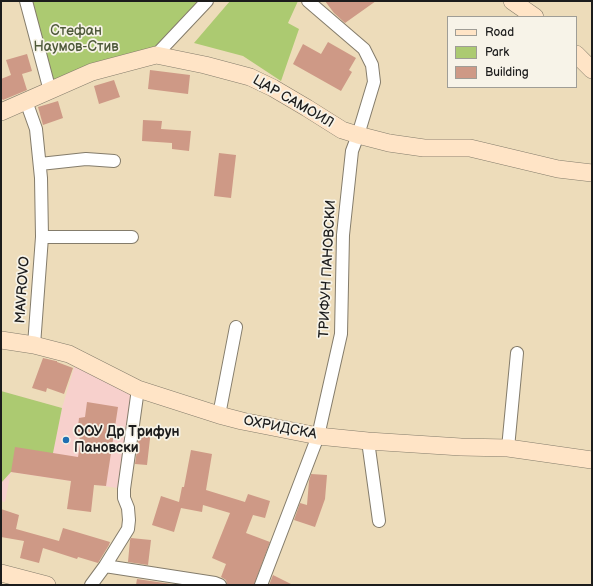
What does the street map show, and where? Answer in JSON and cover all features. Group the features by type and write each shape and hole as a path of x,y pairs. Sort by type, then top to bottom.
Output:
{"street":[{"path":"26,1 50,91"},
{"path":"156,55 207,1"},
{"name":"ТРИФУН ПАНОВСКИ","path":"261,585 318,436 341,334 343,235 352,151 374,82 372,65 364,49 308,1"},
{"path":"512,1 534,16"},
{"name":"ЦАР САМОИЛ","path":"1,112 92,72 156,55 205,65 250,77 273,88 342,130 358,135 424,148 470,148 558,169 592,174"},
{"path":"577,55 592,70"},
{"name":"MAVROVO","path":"26,101 36,129 40,164 42,237 34,346"},
{"path":"40,164 86,159 114,161"},
{"path":"42,237 132,237"},
{"path":"219,415 236,327"},
{"name":"ОХРИДСКА","path":"1,340 69,354 138,389 242,421 318,436 461,447 508,448 592,460"},
{"path":"508,448 517,353"},
{"path":"91,585 128,529 128,508 124,498 124,490 138,389"},
{"path":"368,441 379,521"},
{"name":"ОХРИДСКА","path":"572,457 592,467"},
{"path":"104,566 217,584"},
{"path":"1,573 47,585"}],"shaded area":[{"name":"ООУ Др Трифун Пановски","path":"77,358 138,389 124,489 11,472 5,502 1,501 1,391 62,408"}],"green space":[{"name":"Стефан Наумов-Стив","path":"26,1 207,1 156,55 50,91"},
{"path":"230,1 298,1 288,23 299,29 281,81 243,56 194,43"},
{"path":"1,391 62,408 53,453 11,472 1,483"}],"building":[{"path":"325,1 376,1 345,23 334,13"},
{"path":"328,42 356,58 349,70 352,72 341,91 293,64 303,44 321,54"},
{"path":"27,54 32,71 22,74 27,90 3,100 1,98 1,79 11,75 6,60"},
{"path":"150,70 190,75 188,94 148,89"},
{"path":"114,80 120,97 99,104 94,86"},
{"path":"58,101 63,118 43,125 38,107"},
{"path":"143,120 162,121 161,129 191,131 189,151 172,149 172,143 142,141"},
{"path":"219,153 236,155 231,198 214,196"},
{"path":"43,358 57,361 73,368 64,394 47,388 46,392 32,388"},
{"path":"87,402 118,407 106,486 94,485 91,512 67,509 71,481 11,472 15,447 78,457 81,440 77,436 79,418 85,417"},
{"path":"140,429 151,430 147,465 135,464"},
{"path":"191,450 212,454 206,490 245,502 248,494 270,501 265,518 253,515 246,533 270,542 254,585 227,585 226,580 221,577 226,564 212,558 230,513 203,505 202,512 181,508 174,532 152,525 161,496 179,502 182,487 184,487"},
{"path":"311,474 327,475 325,499 315,527 294,520 300,503 307,505"},
{"path":"1,509 19,515 16,529 59,541 63,528 110,542 98,563 78,557 77,559 43,548 39,563 20,558 24,541 1,537"},
{"path":"131,538 151,540 148,565 128,562"},
{"path":"273,575 293,585 269,585"},
{"path":"137,579 178,585 136,585"}],"place":[{"name":"ООУ Др Трифун Пановски","path":"66,440"}]}
